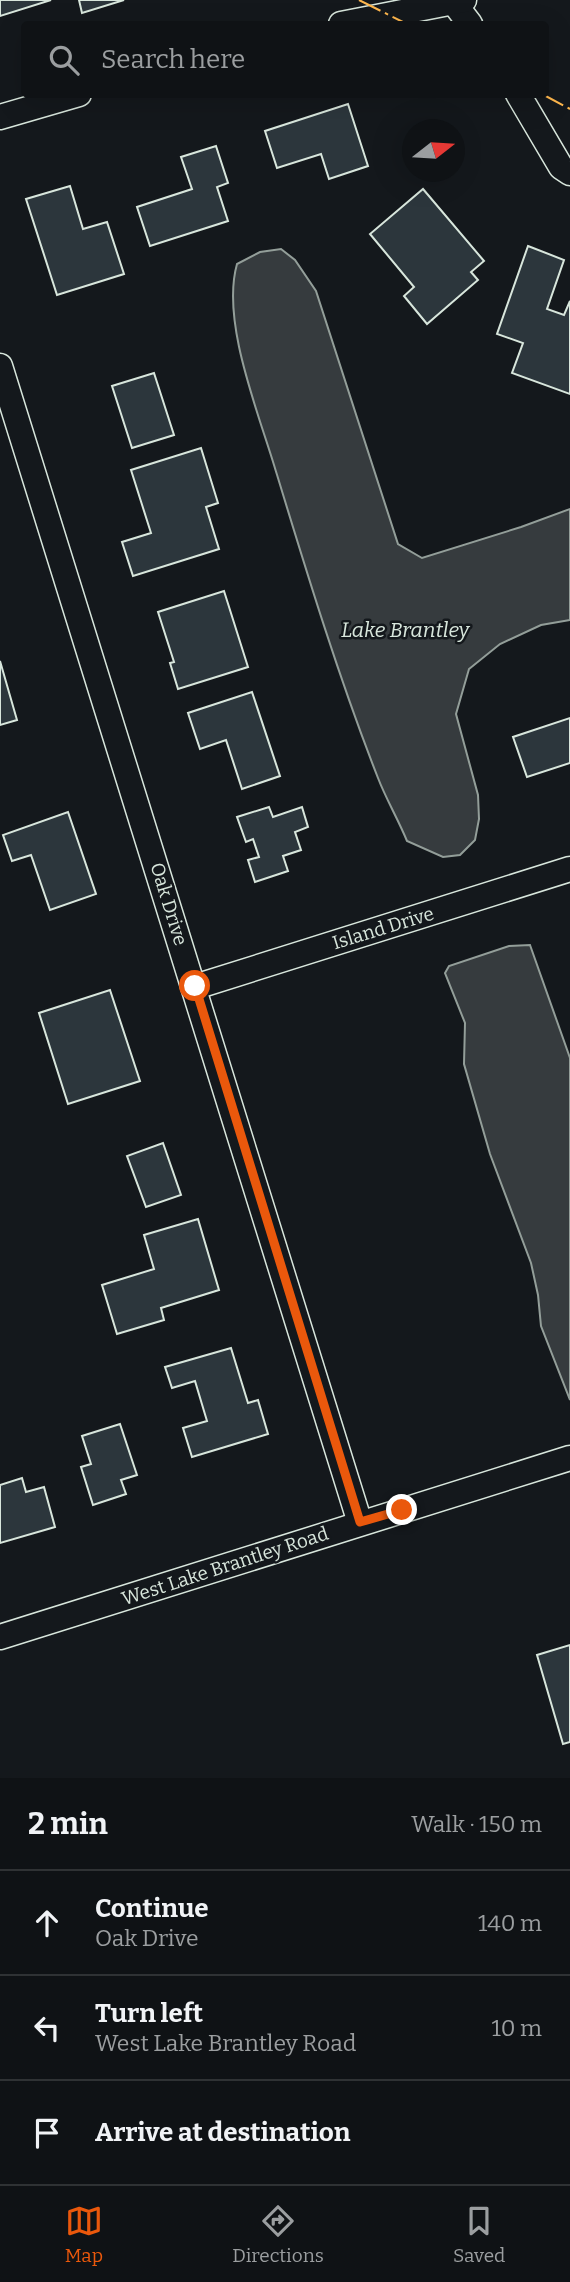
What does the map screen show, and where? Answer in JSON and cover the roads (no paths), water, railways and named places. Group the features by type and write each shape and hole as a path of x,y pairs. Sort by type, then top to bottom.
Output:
{"street":[{"path":"356,21 459,1 469,21"},
{"path":"0,117 65,98"},
{"path":"519,98 561,167 570,173"},
{"name":"Oak Drive","path":"0,366 360,1522"},
{"name":"Island Drive","path":"195,986 570,869"},
{"name":"West Lake Brantley Road","path":"0,1637 570,1458"}],"water":[{"name":"Lake Brantley","path":"281,249 295,260 316,291 398,544 422,558 570,509 570,620 541,625 500,644 469,669 456,714 478,795 479,819 475,840 460,855 443,857 407,841 385,794 336,662 243,365 234,311 233,286 237,264 260,252"},
{"path":"530,945 570,1058 570,1400 541,1326 531,1263 490,1154 464,1064 465,1023 445,973 449,966 509,946"}]}
